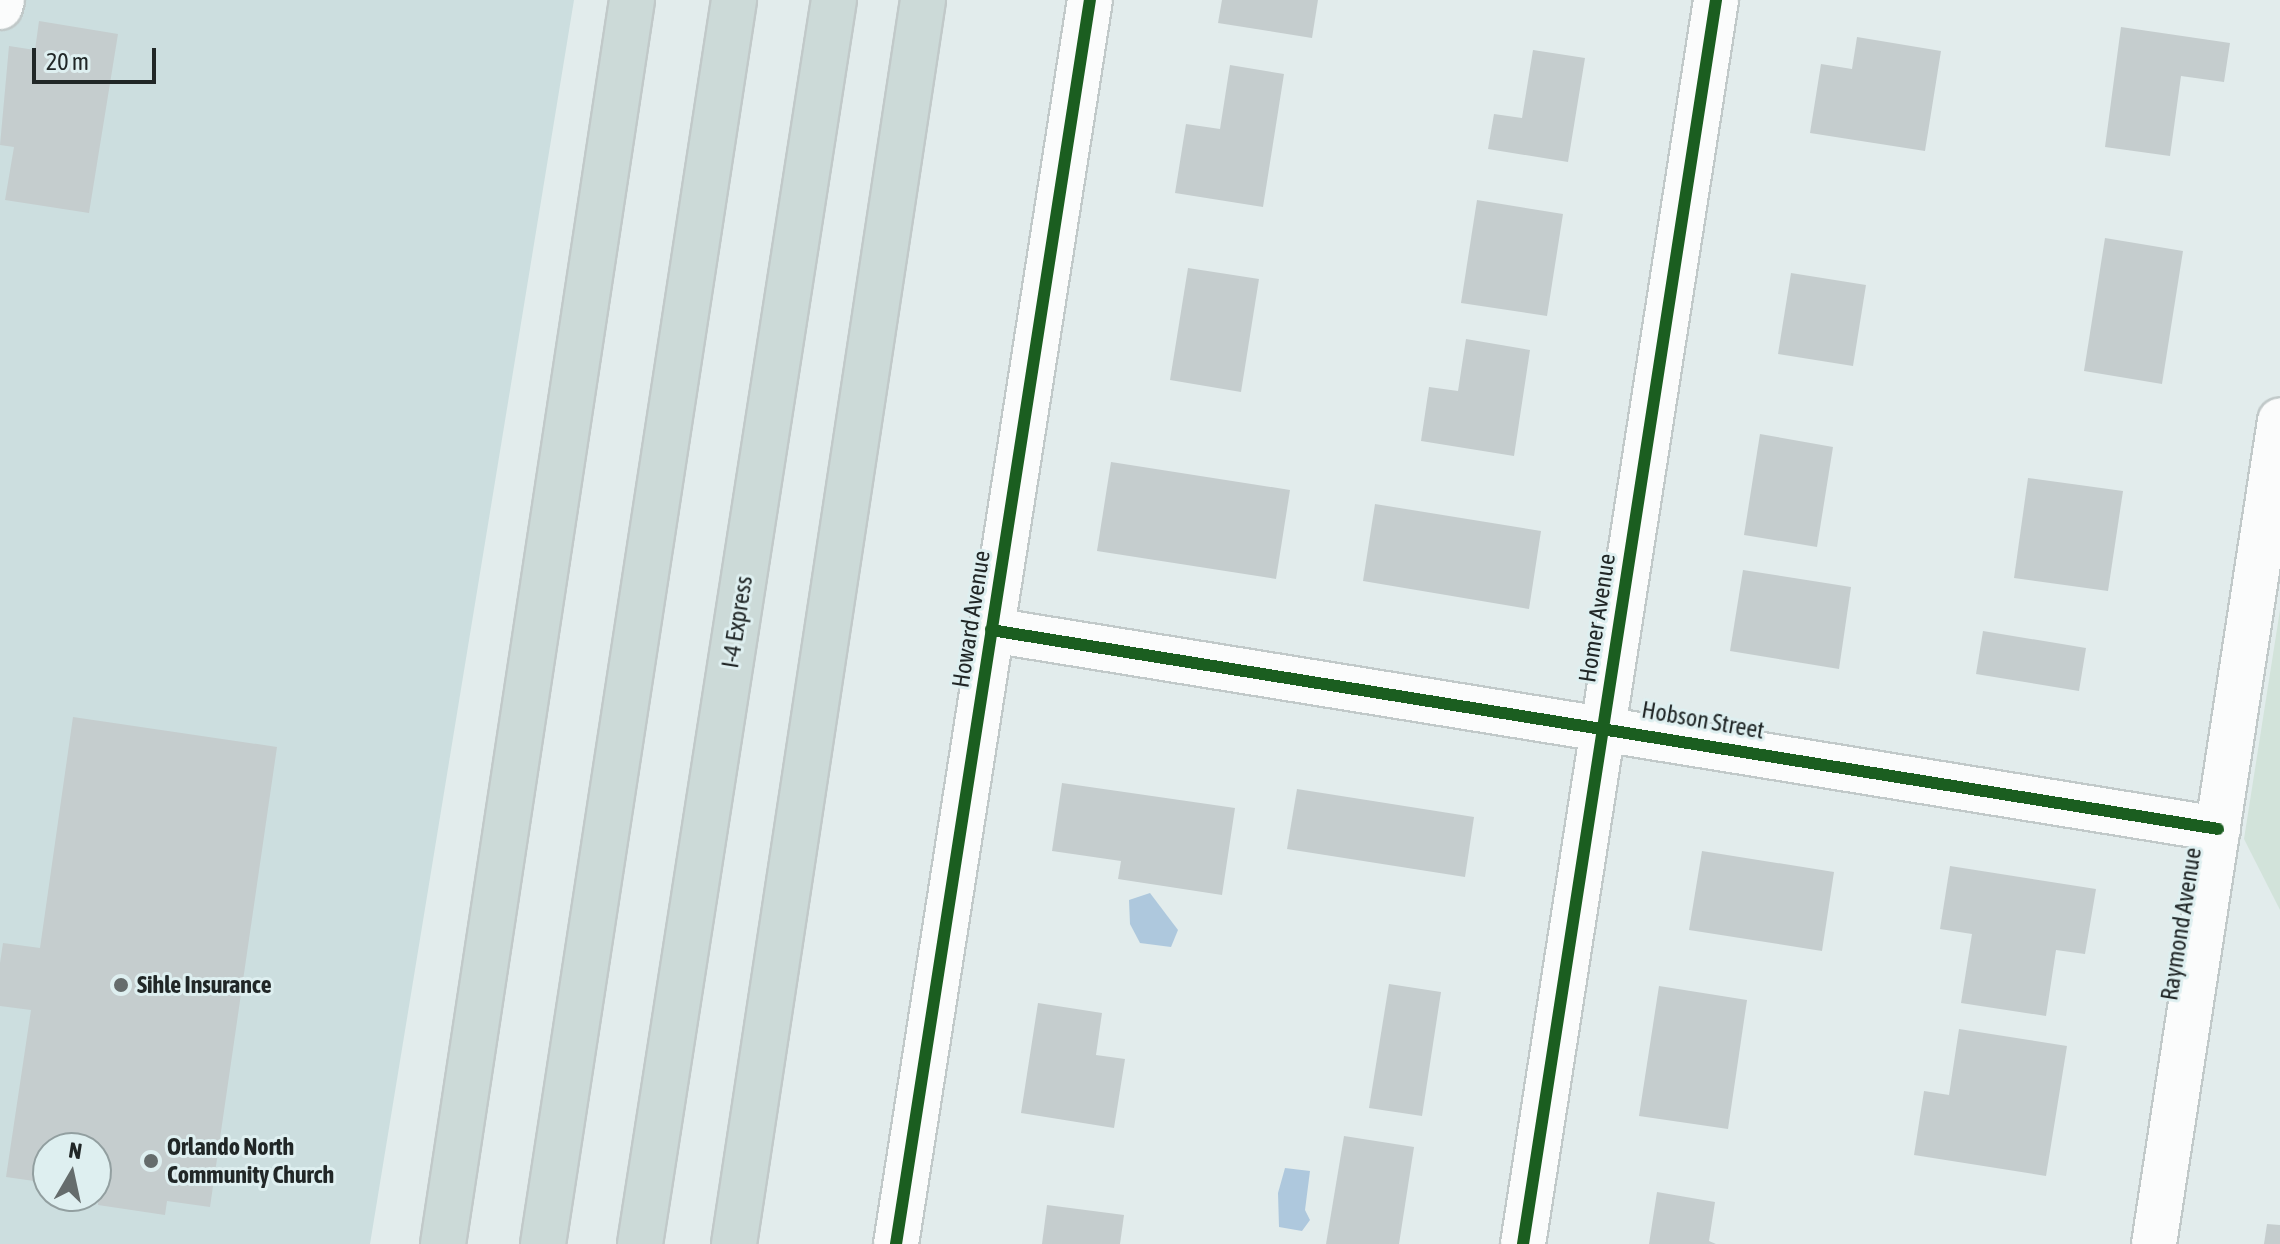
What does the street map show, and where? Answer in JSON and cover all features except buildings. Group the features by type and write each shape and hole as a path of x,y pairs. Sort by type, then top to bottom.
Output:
{"highway":[{"path":"443,1244 632,0"},
{"path":"543,1244 734,0"},
{"name":"I-4 Express","path":"640,1244 834,0"},
{"path":"734,1244 923,0"}],"street":[{"path":"0,7 2,0"},
{"name":"Howard Avenue","path":"896,1244 1090,0"},
{"name":"Homer Avenue","path":"1523,1244 1716,0"},
{"name":"Raymond Avenue","path":"2154,1244 2280,421"},
{"name":"Hobson Street","path":"991,630 1602,725 2218,829"}],"shaded area":[{"path":"0,0 574,0 370,1244 0,1244"},
{"path":"2280,610 2280,910 2244,839"}],"water":[{"path":"1150,893 1178,930 1171,947 1140,943 1130,924 1129,900"},
{"path":"1285,1168 1310,1171 1305,1210 1310,1220 1302,1231 1279,1227 1278,1193"}],"cycle path":[{"path":"896,1244 1090,0"},
{"path":"1523,1244 1716,0"},
{"path":"991,630 2218,829"}],"place":[{"name":"Sihle Insurance","path":"121,985"},
{"name":"Orlando North Community Church","path":"151,1161"}]}
